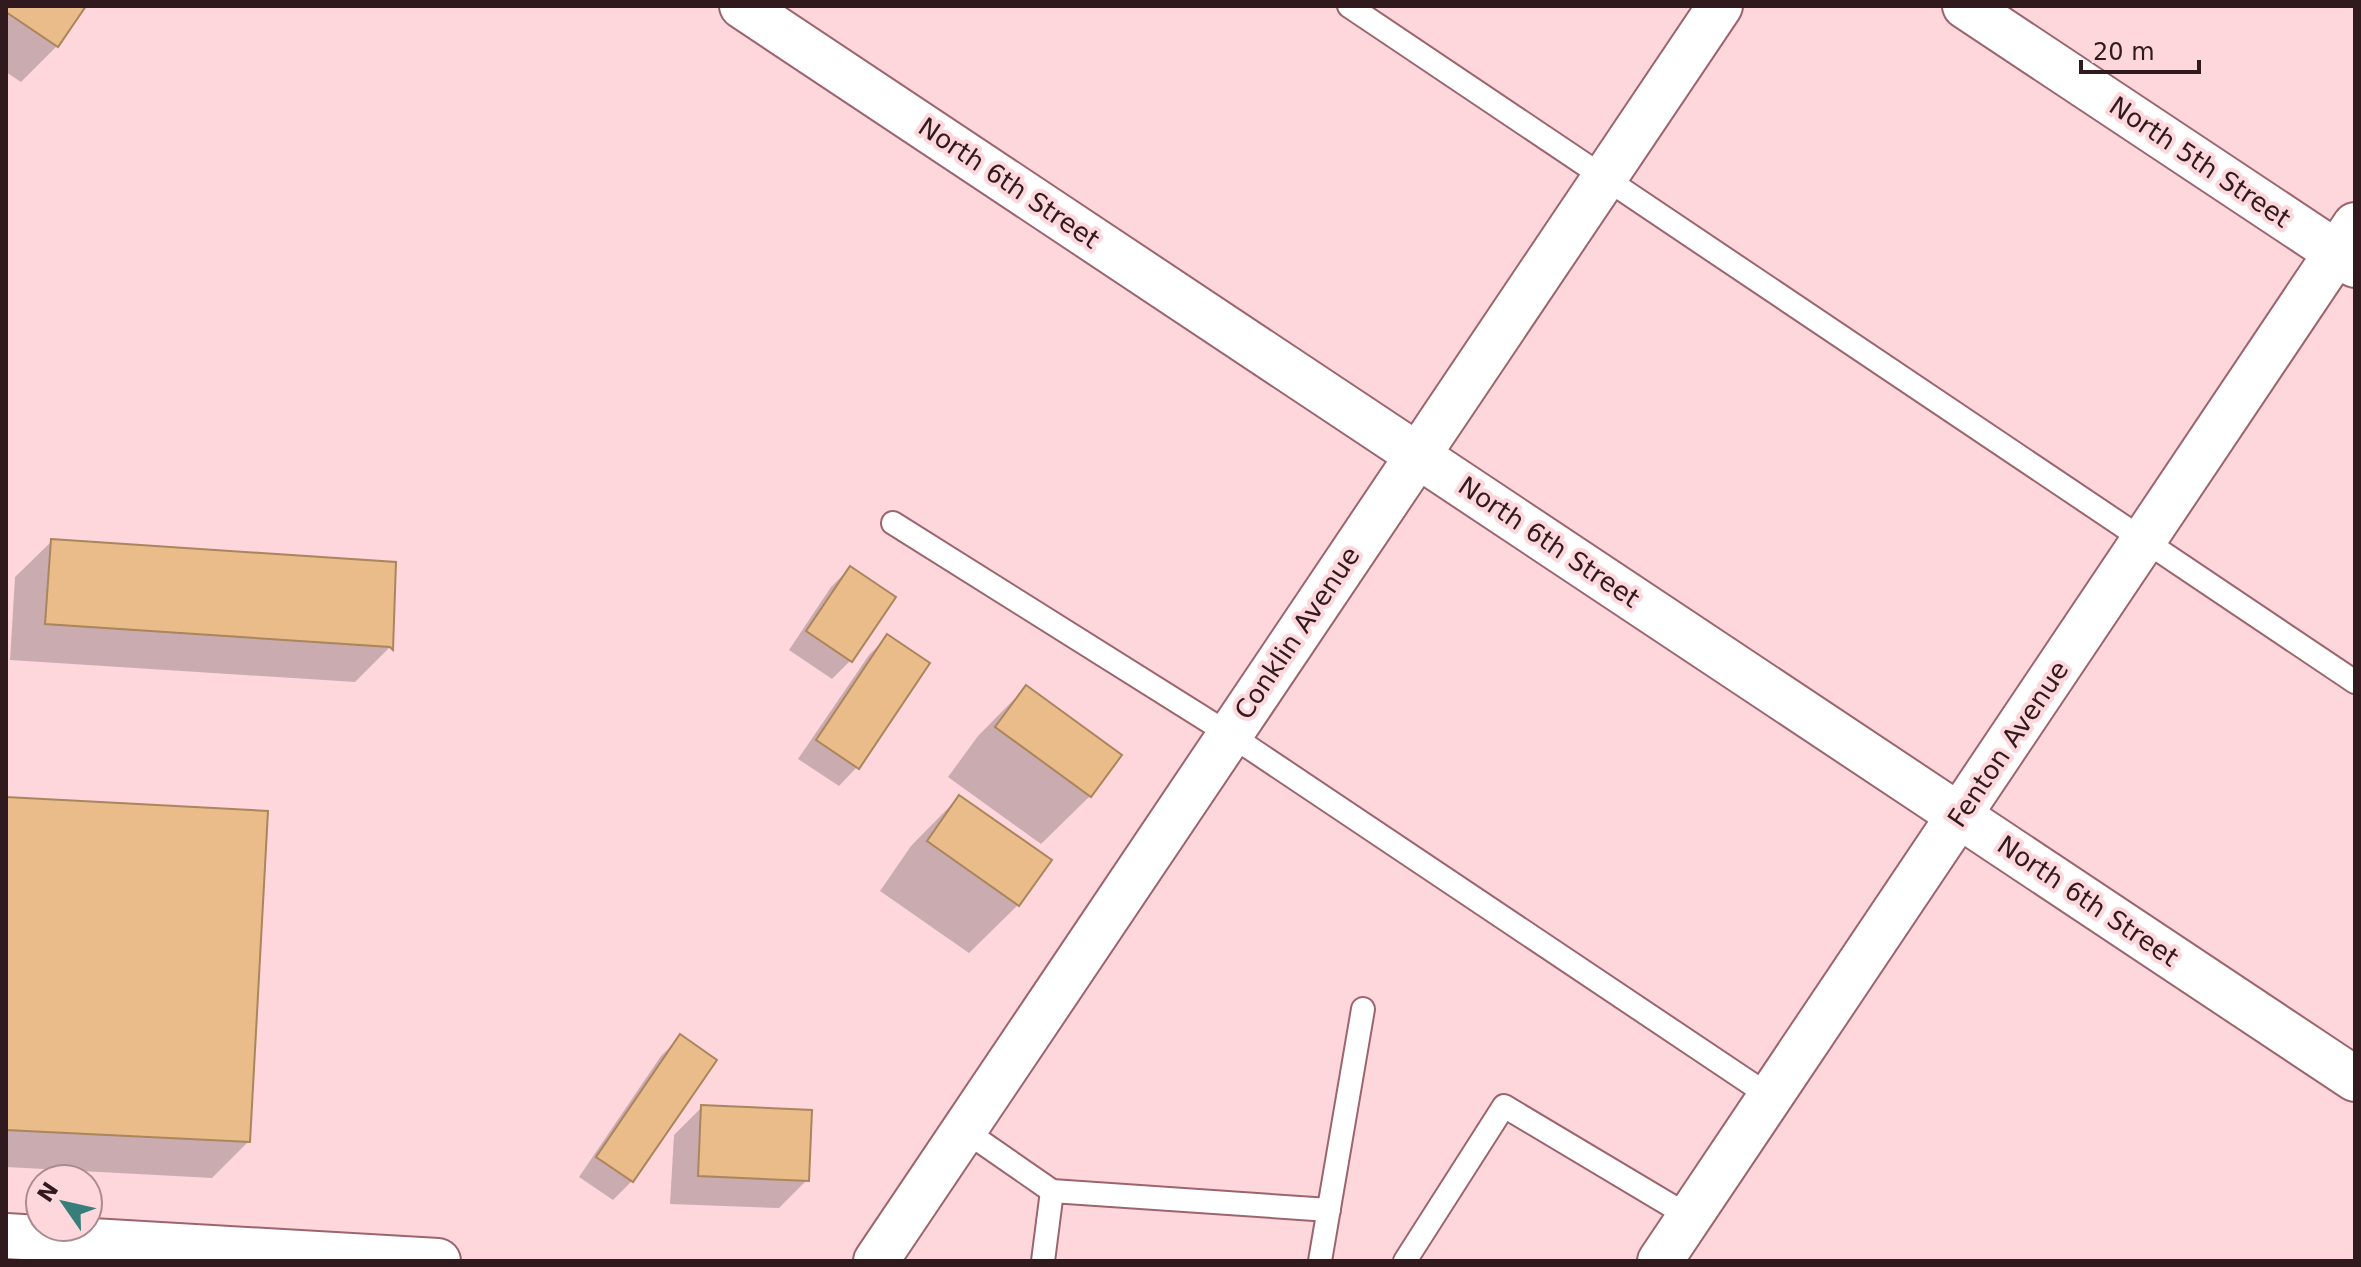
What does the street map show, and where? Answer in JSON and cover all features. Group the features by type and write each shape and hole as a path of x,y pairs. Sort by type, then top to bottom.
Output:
{"street":[{"name":"North 6th Street","path":"742,6 2355,1079"},
{"name":"Conklin Avenue","path":"876,1261 1720,6"},
{"name":"North 5th Street","path":"1965,6 2349,248"},
{"name":"Fenton Avenue","path":"1660,1261 2145,539 2349,248"},
{"path":"6,1236 438,1261"}],"lane":[{"path":"1349,6 2355,682"},
{"path":"893,523 1229,734 1771,1097"},
{"path":"1320,1261 1363,1009"},
{"path":"1405,1261 1504,1106 1690,1217"},
{"path":"964,1130 1052,1191 1329,1210"},
{"path":"1043,1261 1052,1191"}],"building":[{"path":"6,6 86,6 58,47 6,12"},
{"path":"51,539 396,562 393,650 390,647 45,624"},
{"path":"850,566 896,597 852,662 806,631"},
{"path":"887,634 930,663 859,769 816,740"},
{"path":"1026,685 1122,755 1091,797 995,727"},
{"path":"959,795 1052,860 1019,906 927,841"},
{"path":"6,797 268,811 250,1142 6,1130"},
{"path":"680,1034 717,1060 633,1182 596,1157"},
{"path":"701,1105 812,1110 809,1181 698,1176"}]}
